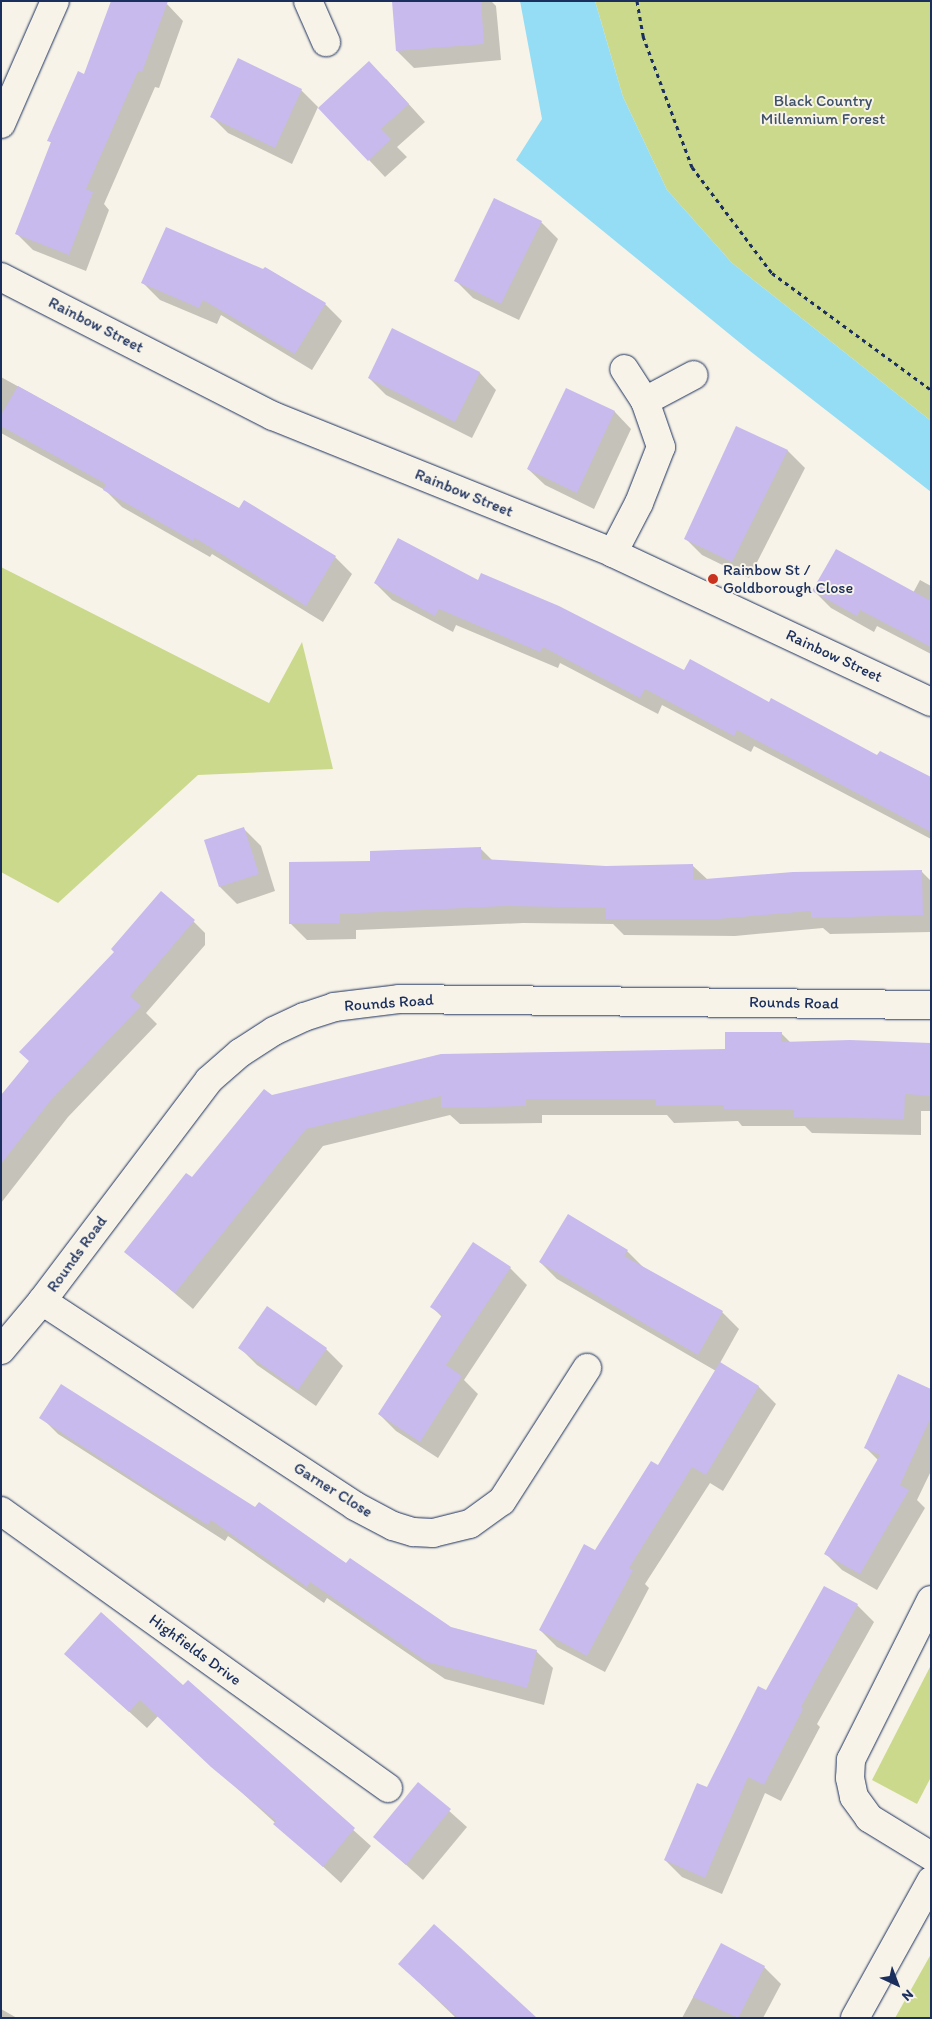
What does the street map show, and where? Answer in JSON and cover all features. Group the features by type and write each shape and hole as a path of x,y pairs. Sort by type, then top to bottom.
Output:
{"street":[{"path":"1,124 55,1"},
{"path":"308,1 326,42"},
{"name":"Rainbow Street","path":"1,277 273,416 613,553 931,702"},
{"path":"613,553 639,503 661,447 646,401 624,369"},
{"path":"646,401 694,375"},
{"name":"Rounds Road","path":"1,1350 42,1301 209,1080 240,1053 304,1017 334,1007 399,999 931,1004"},
{"name":"Garner Close","path":"42,1301 355,1506 393,1526 412,1532 433,1533 470,1524 502,1501 587,1368"},
{"name":"Highfields Drive","path":"1,1511 388,1788"},
{"path":"931,1600 851,1760 850,1778 854,1797 869,1818 931,1856"},
{"path":"854,2018 931,1882"}],"path":[{"path":"637,1 643,36 692,167 772,273 931,390"}],"green space":[{"name":"Black Country Millennium Forest","path":"595,1 931,1 931,421 732,263 667,190 623,97"},
{"path":"1,567 269,703 302,642 333,769 198,775 58,903 1,872"},
{"path":"931,1665 931,1777 917,1804 872,1780"},
{"path":"931,1954 931,2018 895,2018"}],"water":[{"path":"520,1 595,1 623,97 667,190 732,263 931,421 931,492 750,351 516,160 542,119"}],"building":[{"path":"111,1 168,1 142,72 138,71 86,189 93,192 69,255 15,234 51,142 47,141 78,71 84,74"},
{"path":"392,1 481,1 484,44 396,51"},
{"path":"238,58 302,89 275,148 210,117"},
{"path":"369,61 409,104 381,129 391,139 368,161 318,108"},
{"path":"494,198 542,221 501,304 454,281"},
{"path":"166,227 263,269 265,267 326,303 295,354 203,300 199,308 141,283"},
{"path":"392,328 480,372 455,422 368,378"},
{"path":"18,386 239,508 244,500 336,556 306,606 195,538 193,541 103,490 106,484 1,426 1,415"},
{"path":"566,388 615,411 577,493 527,469"},
{"path":"736,426 788,450 732,562 684,539"},
{"path":"398,538 478,580 481,573 559,606 684,670 690,659 769,702 771,698 877,755 880,751 931,777 931,832 737,730 734,736 645,689 640,698 543,647 540,652 439,609 435,616 374,583"},
{"path":"836,549 931,601 931,647 860,610 857,616 812,591"},
{"path":"244,827 259,874 219,887 204,840"},
{"path":"481,847 481,859 606,866 693,864 693,880 793,872 922,870 923,915 811,918 811,911 718,919 606,919 606,908 506,906 340,914 340,923 289,924 289,862 370,861 370,851"},
{"path":"161,891 195,920 130,996 141,1006 51,1100 1,1164 1,1095 29,1061 19,1052 114,952 111,949"},
{"path":"725,1032 782,1032 781,1042 850,1040 931,1043 931,1096 905,1094 904,1119 794,1117 794,1110 724,1109 724,1105 656,1106 656,1099 526,1099 526,1106 441,1108 441,1096 306,1129 175,1293 124,1252 186,1173 192,1177 264,1089 272,1095 441,1054 725,1049"},
{"path":"568,1214 628,1250 624,1256 723,1311 698,1355 539,1262"},
{"path":"473,1242 511,1267 446,1365 462,1376 420,1442 378,1414 442,1315 430,1307"},
{"path":"267,1306 327,1348 298,1390 238,1348"},
{"path":"720,1362 759,1386 706,1475 692,1467 629,1568 633,1570 587,1656 539,1630 584,1544 595,1550 651,1461 658,1465"},
{"path":"898,1374 931,1389 931,1417 900,1485 909,1490 860,1574 824,1554 880,1455 864,1448"},
{"path":"61,1384 255,1507 259,1502 346,1563 350,1558 451,1627 537,1650 527,1688 427,1662 310,1582 307,1587 211,1520 208,1525 145,1487 39,1418"},
{"path":"824,1586 858,1604 801,1707 803,1709 764,1785 748,1777 705,1878 664,1860 697,1783 707,1787 758,1686 766,1690"},
{"path":"101,1612 183,1685 188,1680 355,1828 323,1867 273,1824 276,1821 211,1767 140,1700 129,1712 64,1654"},
{"path":"418,1782 451,1809 406,1865 373,1837"},
{"path":"434,1924 537,2018 458,2018 398,1964"},
{"path":"721,1943 765,1966 738,2018 693,1997"}],"place":[{"name":"Rainbow St / Goldborough Close","path":"713,579"}]}
